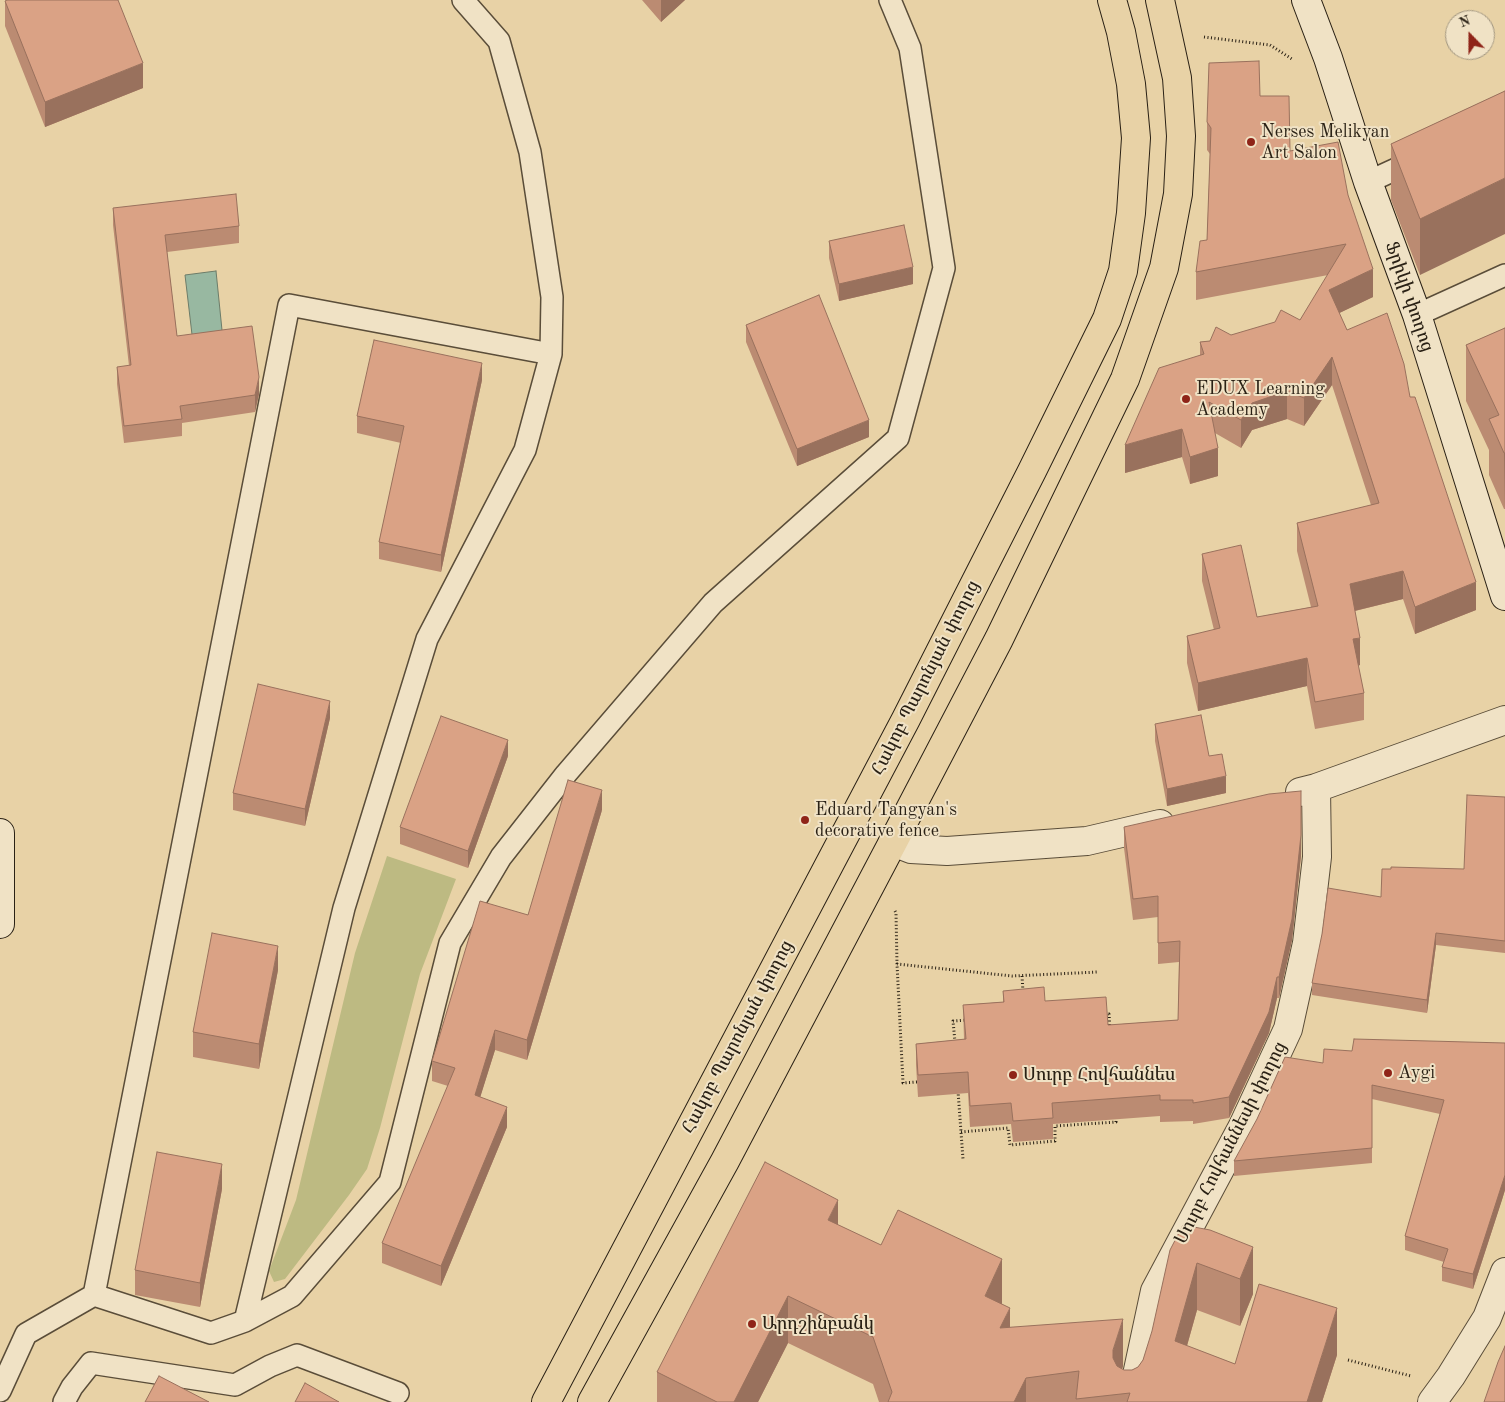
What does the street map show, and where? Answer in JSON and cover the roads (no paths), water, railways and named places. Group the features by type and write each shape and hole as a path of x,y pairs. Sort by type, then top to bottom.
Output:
{"main road":[{"name":"Հակոբ Պարոնյան փողոց","path":"546,1402 906,719 1108,319 1123,271 1131,213 1136,138 1131,84 1121,32 1112,0"},
{"path":"592,1402 725,1161 999,639 1125,379 1164,268 1178,194 1181,136 1178,78 1160,0"}],"street":[{"name":"Ֆրիկի փողոց","path":"1306,0 1328,58 1368,182 1417,316 1505,596"},
{"path":"1278,797 1316,788 1505,720"},
{"name":"Սուրբ Հովհաննեսի փողոց","path":"1128,1402 1137,1374 1155,1291 1243,1126 1288,1029 1307,943 1317,857 1316,788"},
{"path":"893,842 911,849 947,851 1087,841 1182,819"},
{"path":"0,833 0,924"},
{"path":"1437,1396 1487,1318 1505,1272"}],"lane":[{"path":"245,1321 344,908 427,639 526,450 551,354 552,297 530,152 499,41 462,0"},
{"path":"0,1391 26,1334 94,1296 211,1333 245,1321 292,1296 390,1182 450,943 501,857 566,774 713,603 898,438 944,268 910,48 890,0"},
{"path":"1368,182 1436,150"},
{"path":"1417,316 1505,275"},
{"path":"94,1296 288,305 551,354"},
{"path":"64,1402 72,1388 91,1364 235,1385 270,1366 297,1355 398,1393"}],"place":[{"name":"Nerses Melikyan Art Salon","path":"1251,142"},
{"name":"EDUX Learning Academy","path":"1186,399"},
{"name":"Eduard Tangyan's decorative fence","path":"805,820"},
{"name":"Aygi","path":"1388,1073"},
{"name":"Սուրբ Հովհաննես","path":"1013,1075"},
{"name":"Արդշինբանկ","path":"752,1324"}]}
